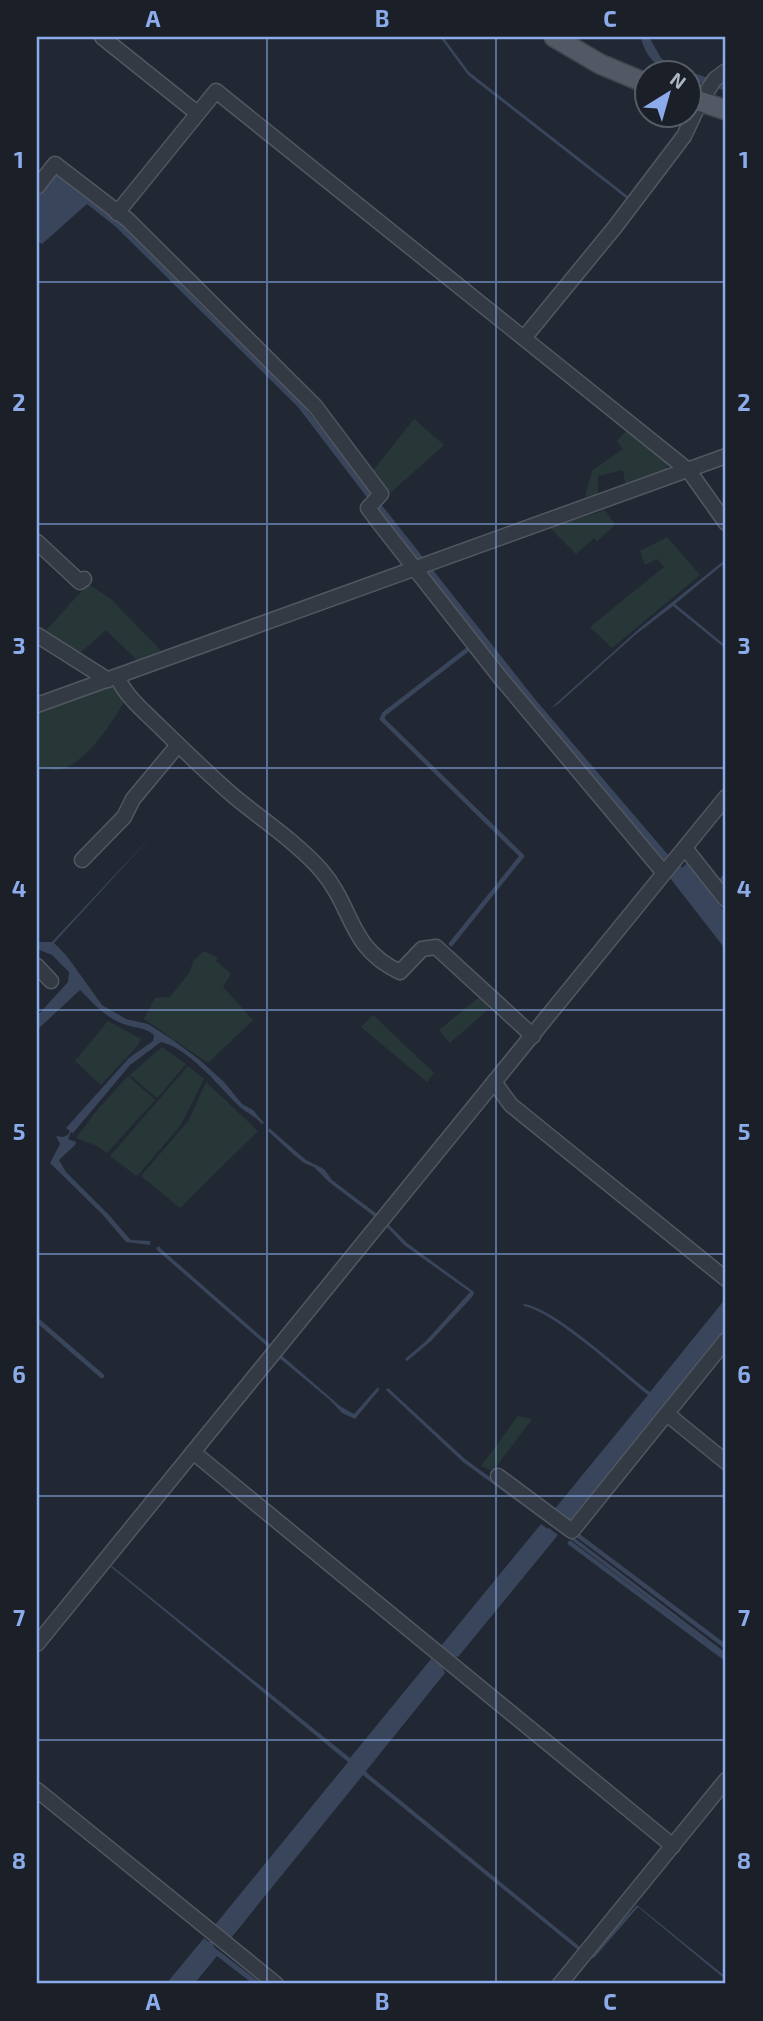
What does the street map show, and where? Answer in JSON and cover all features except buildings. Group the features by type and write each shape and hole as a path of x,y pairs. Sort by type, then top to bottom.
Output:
{"main road":[{"path":"554,37 600,64 634,78"},
{"path":"708,87 726,110"}],"street":[{"path":"103,37 197,113"},
{"path":"524,338 615,227 684,136 708,87"},
{"path":"117,213 216,91 689,471 726,523"},
{"path":"37,187 55,164 128,220 315,406 382,494 368,508 499,677 664,873"},
{"path":"37,705 726,456"},
{"path":"37,542 80,582 84,579"},
{"path":"37,635 112,678 178,745 234,796 298,848 322,871 339,895 358,938 386,966 400,972 422,949 436,947 533,1036"},
{"path":"82,860 88,843 124,817 133,799 178,745"},
{"path":"37,1644 726,797"},
{"path":"685,848 726,900"},
{"path":"37,966 51,981"},
{"path":"494,1082 511,1105 726,1279"},
{"path":"498,1476 572,1531 726,1340"},
{"path":"667,1414 726,1462"},
{"path":"193,1452 673,1846"},
{"path":"560,1984 726,1780"},
{"path":"37,1790 276,1984"}],"shaded area":[{"path":"414,419 444,445 389,494 372,472"},
{"path":"628,429 668,463 667,469 625,483 623,470 598,476 598,495 585,497 592,471 623,449 617,441"},
{"path":"605,510 615,525 576,554 550,528"},
{"path":"667,537 700,575 612,648 590,627 664,567 657,559 645,565 640,551"},
{"path":"88,584 111,599 161,651 137,660 106,630 78,655 42,635"},
{"path":"114,685 125,700 105,731 87,752 68,767 58,770 37,766 37,712"},
{"path":"204,951 218,958 216,961 231,974 223,987 253,1020 208,1063 144,1019 155,998 170,997 189,973 194,960"},
{"path":"483,994 494,1004 450,1043 439,1030"},
{"path":"373,1015 434,1073 427,1082 361,1027"},
{"path":"108,1021 141,1039 101,1085 75,1061"},
{"path":"162,1047 186,1064 157,1098 130,1075"},
{"path":"188,1066 204,1079 180,1126 138,1175 135,1175 110,1156"},
{"path":"128,1076 155,1100 107,1153 76,1138 98,1109"},
{"path":"206,1082 258,1131 180,1208 141,1176 189,1120"},
{"path":"518,1416 532,1419 493,1471 481,1466"}],"water":[{"path":"440,37 443,37 469,72 629,197 627,199 468,75"},
{"path":"640,37 649,37 664,60 652,60"},
{"path":"704,77 726,84 726,91 704,84"},
{"path":"54,173 61,174 124,225 201,305 298,399 534,698 669,856 664,860 534,708 430,580 298,407 116,227 87,204 42,244 37,241 37,195"},
{"path":"726,559 726,562 675,604 726,646 726,649 673,606 635,635 551,708 640,628"},
{"path":"155,832 54,943 66,955 102,1005 126,1019 148,1024 173,1040 201,1061 264,1123 240,1107 192,1059 171,1046 161,1042 130,1065 73,1133 71,1132 68,1139 76,1142 75,1145 59,1160 66,1172 131,1240 150,1241 150,1245 126,1242 103,1215 50,1163 60,1144 56,1136 68,1135 70,1131 66,1128 129,1058 153,1041 154,1035 111,1018 80,990 37,1030 37,1016 68,982 69,972 52,955 37,949 37,942 52,942"},
{"path":"687,863 708,889 711,888 709,892 726,914 726,950 670,878 679,864 682,868"},
{"path":"269,1128 306,1160 324,1169 332,1180 377,1214 375,1217 314,1167 293,1154 268,1131"},
{"path":"388,1224 407,1243 474,1292 431,1341 407,1361 405,1359 425,1342 470,1292 404,1245 386,1226"},
{"path":"159,1246 272,1346 268,1347 158,1251 156,1248"},
{"path":"726,1298 726,1328 569,1522 553,1511 648,1395 569,1331 523,1304 552,1316 569,1327 650,1392"},
{"path":"280,1354 340,1406 354,1414 378,1387 379,1390 355,1419 342,1413 278,1357"},
{"path":"388,1388 465,1459 563,1531 562,1534 463,1462 386,1390"},
{"path":"541,1524 558,1535 458,1657 446,1654 447,1651 441,1646"},
{"path":"572,1536 726,1653 726,1657 570,1539"},
{"path":"112,1566 350,1758 431,1659 442,1667 445,1673 366,1771 580,1947 578,1950 363,1775 231,1938 227,1934 224,1935 215,1925 348,1762"},
{"path":"637,1905 726,1977 726,1980 638,1907 594,1958 589,1957"},
{"path":"204,1938 209,1942 211,1940 215,1948 262,1984 253,1984 217,1956 194,1984 166,1984"}],"waterway":[{"path":"451,944 522,856 382,719 384,714 467,650"},
{"path":"722,880 726,875"},
{"path":"37,1320 102,1376"},
{"path":"576,1534 726,1647"},
{"path":"570,1543 726,1659"}]}
